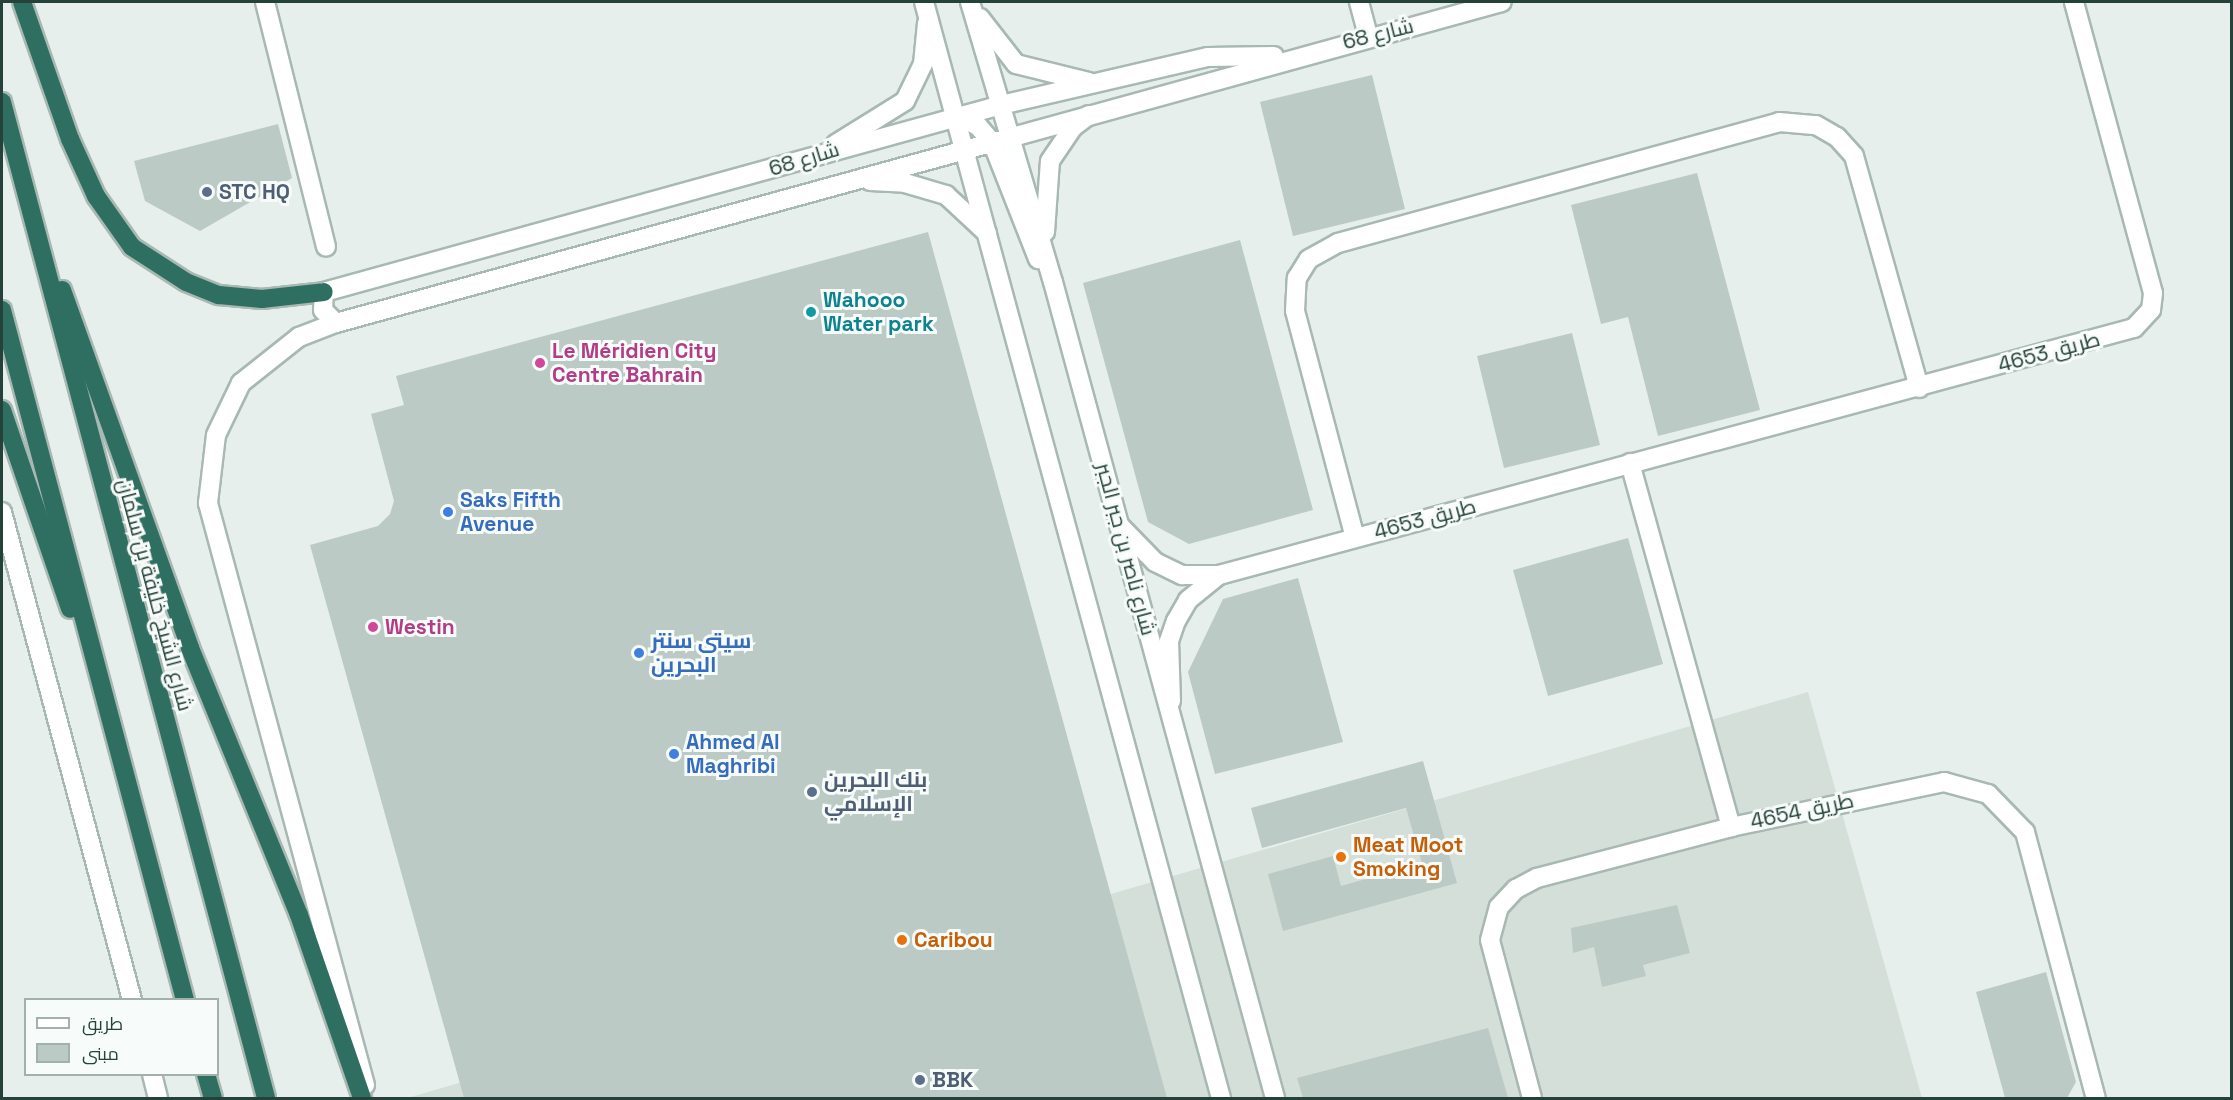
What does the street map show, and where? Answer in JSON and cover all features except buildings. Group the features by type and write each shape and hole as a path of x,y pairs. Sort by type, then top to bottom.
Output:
{"highway":[{"path":"22,2 70,139 96,196 132,247 186,282 219,295 262,299 324,292"},
{"name":"شارع الشيخ خليفة بن سلمان","path":"2,102 253,1054 267,1098"},
{"path":"20,170 190,648 299,915 362,1098"},
{"path":"2,310 185,998"},
{"path":"2,410 132,802"},
{"path":"201,1076 206,1098"},
{"path":"207,1076 213,1098"}],"main road":[{"path":"265,2 326,246"},
{"path":"1359,2 1368,36"},
{"name":"شارع 68","path":"369,1098 208,503 216,435 241,383 299,337 336,323 1009,138 1288,57 1502,2"},
{"name":"طريق 4653","path":"1120,526 1155,562 1182,575 1219,576 1630,462 1919,388 2126,331 2151,310 2151,284 2074,2"},
{"path":"970,3 1016,64 1089,82"},
{"name":"شارع ناصر بن جبر الجبر","path":"970,3 1053,282 1275,1098"},
{"path":"925,7 959,117 1221,1098"},
{"path":"828,151 905,101 923,64 925,7"},
{"name":"شارع 68","path":"324,292 828,151 1089,82 1227,54 1288,57"},
{"path":"1045,257 1044,198 1050,161 1073,127 1089,115"},
{"path":"959,117 978,126 992,142 1023,231 1053,282"},
{"path":"1355,538 1295,311 1297,278 1309,259 1338,243 1768,125 1791,121 1816,125 1854,156 1919,388"},
{"path":"856,180 905,183 946,195 991,239"},
{"path":"324,292 323,310 336,323"},
{"path":"1630,462 1731,827"},
{"path":"2,512 132,998"},
{"path":"2,565 37,646"},
{"name":"طريق 4653","path":"1171,715 1168,641 1188,600 1219,576"},
{"name":"طريق 4654","path":"1532,1098 1493,957 1493,923 1499,907 1516,889 1537,878 1731,827 1929,783 1960,784 1999,801 2025,832 2096,1098"},
{"path":"152,1076 158,1098"}],"shaded area":[{"path":"1808,692 1922,1098 407,1098"}],"place":[{"name":"STC HQ","path":"207,192"},
{"name":"Wahooo Water park","path":"811,312"},
{"name":"Le Méridien City Centre Bahrain","path":"540,363"},
{"name":"Saks Fifth Avenue","path":"448,512"},
{"name":"Westin","path":"373,627"},
{"name":"سيتي سنتر البحرين","path":"639,653"},
{"name":"Ahmed Al Maghribi","path":"674,754"},
{"name":"بنك البحرين الإسلامي","path":"812,792"},
{"name":"Meat Moot Smoking","path":"1341,857"},
{"name":"Caribou","path":"902,940"},
{"name":"BBK","path":"920,1080"}]}
